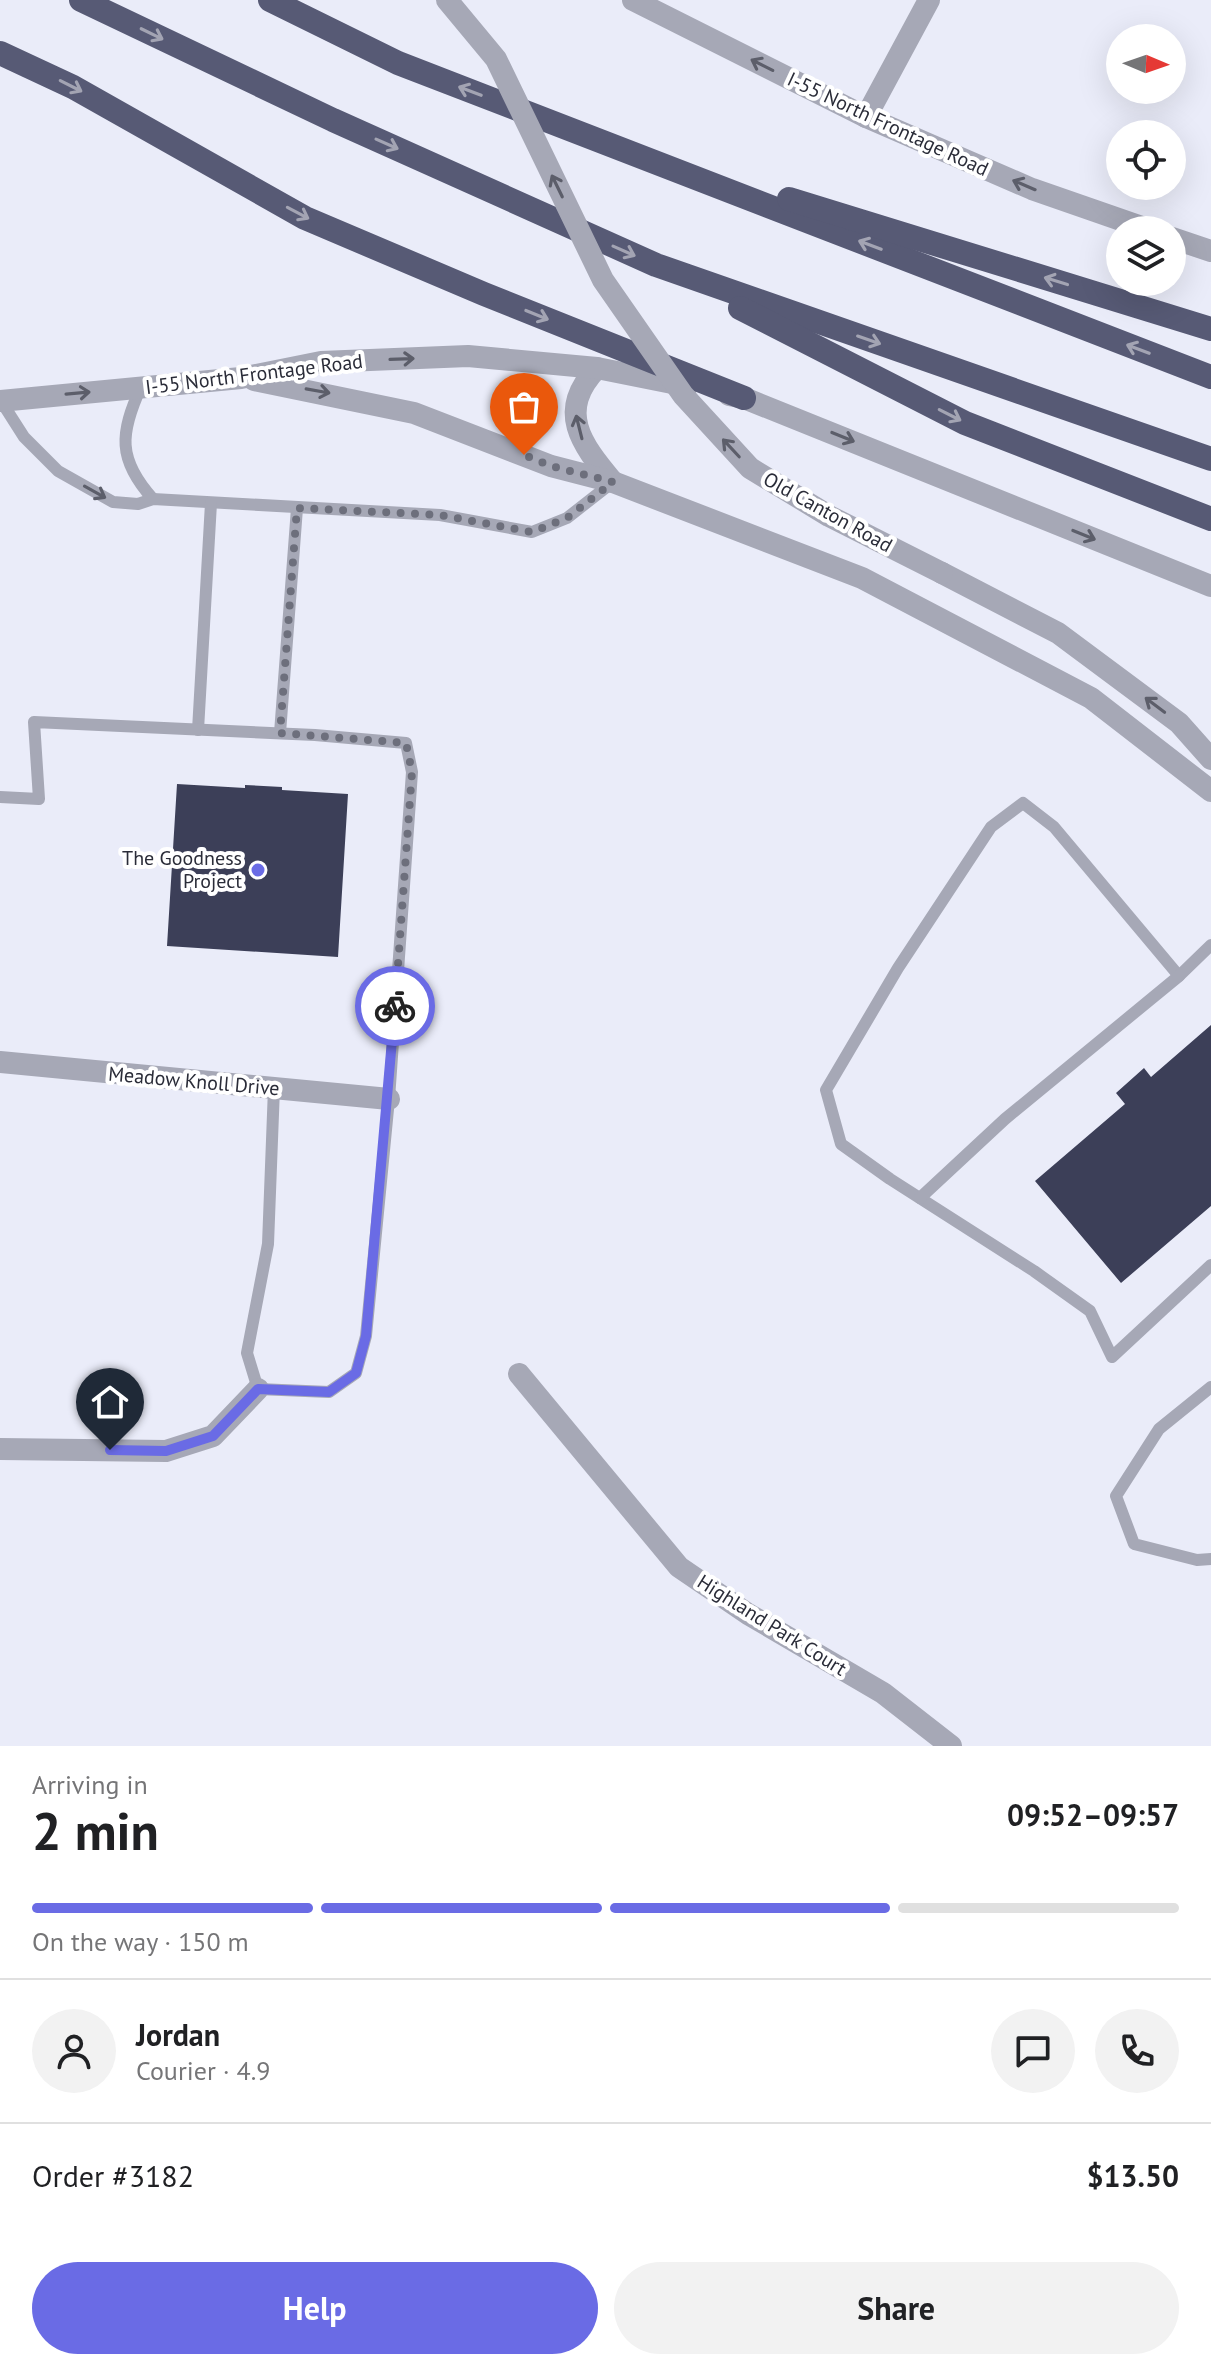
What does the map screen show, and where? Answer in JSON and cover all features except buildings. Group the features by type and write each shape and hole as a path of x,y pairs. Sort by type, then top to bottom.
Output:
{"highway":[{"path":"81,0 333,120 656,265 965,423 1211,519"},
{"path":"270,0 398,63 1211,377"},
{"path":"0,53 73,87 305,218 484,294 744,398"},
{"path":"590,137 1211,329"},
{"path":"656,265 1211,459"}],"street":[{"name":"Old Canton Road","path":"447,0 496,59 603,280 683,395 750,468 829,516 1058,633 1179,723 1211,759"},
{"name":"I-55 North Frontage Road","path":"633,0 866,117 1032,189 1110,216"},
{"path":"866,117 929,0"},
{"path":"1186,243 1211,251"},
{"name":"I-55 North Frontage Road","path":"0,401 241,378 321,362 468,356 597,368 744,398 1211,586"},
{"name":"Old Canton Road","path":"597,368 583,383 575,420 586,450 613,482"},
{"name":"Old Canton Road","path":"241,378 414,413 551,466 613,482 862,578 1091,698 1211,791"},
{"name":"Meadow Knoll Drive","path":"0,1062 389,1099"},
{"name":"Highland Park Court","path":"519,1374 679,1567 748,1614 883,1693 951,1746"},
{"path":"0,1449 166,1451 213,1436 258,1389"}],"lane":[{"path":"141,387 127,418 125,445 136,480 153,499"},
{"path":"0,401 24,437 58,471 113,502 138,504 153,499 440,515 532,532 567,518 613,482"},
{"path":"198,730 211,503"},
{"path":"280,733 297,508"},
{"path":"0,797 39,799 34,722 280,733 406,743 412,772 389,1099 366,1336 356,1373 329,1392 258,1389 247,1353 268,1244 274,1088"},
{"path":"1179,976 1054,827 1023,803 991,827 898,968 826,1090 841,1144 1090,1311 1112,1357 1211,1265"},
{"path":"920,1198 1005,1119 1179,976 1211,945"},
{"path":"1211,1387 1159,1429 1116,1496 1134,1544 1197,1560 1211,1559"}],"way so far":[{"path":"395,1006 412,772 406,743 280,733 297,508 440,515 532,532 567,518 613,482 551,466 524,455"}],"place":[{"name":"The Goodness Project","path":"258,870"}],"route":[{"path":"110,1450 166,1451 213,1436 258,1389 329,1392 356,1373 366,1336 395,1006"}]}
